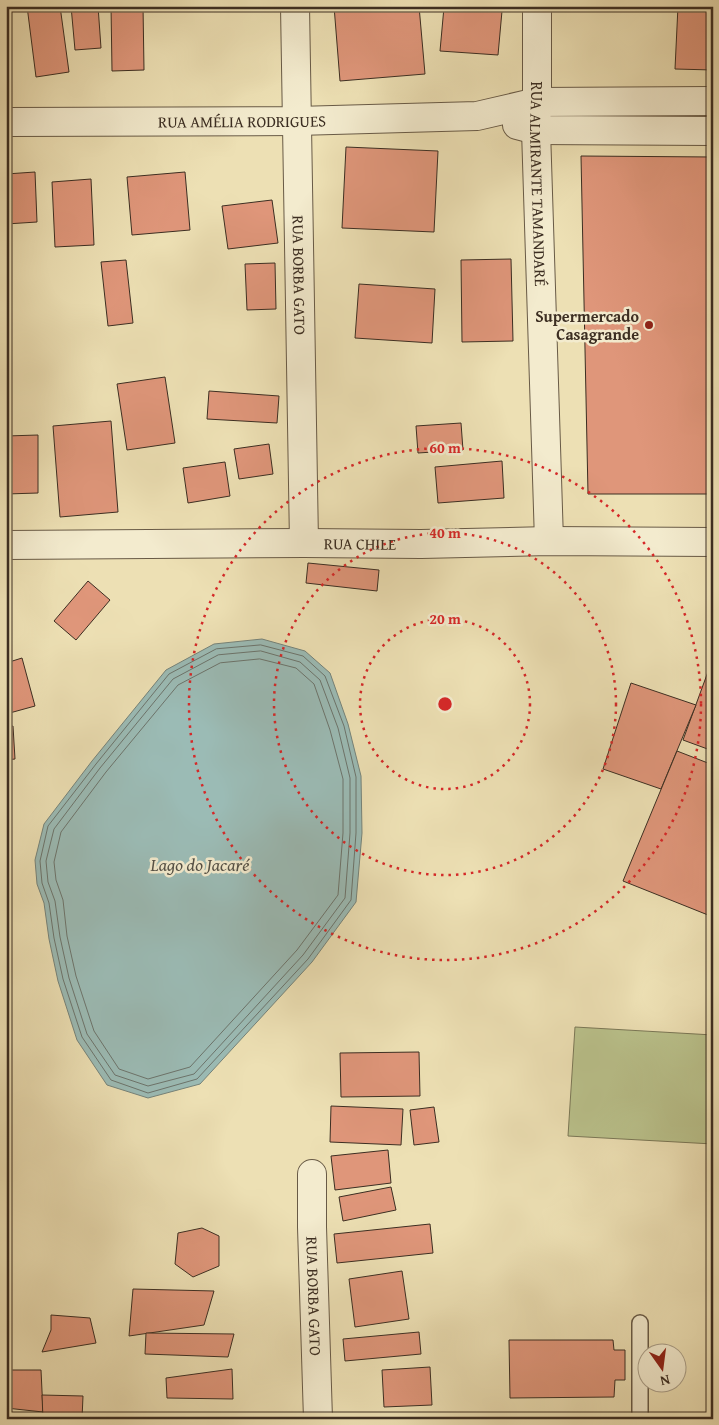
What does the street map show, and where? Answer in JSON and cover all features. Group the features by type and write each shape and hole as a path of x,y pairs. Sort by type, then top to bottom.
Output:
{"street":[{"name":"RUA BORBA GATO","path":"295,6 304,543"},
{"name":"RUA ALMIRANTE TAMANDARÉ","path":"538,6 536,130 548,541"},
{"name":"RUA AMÉLIA RODRIGUES","path":"6,122 297,121 477,116 537,102 713,101"},
{"name":"RUA AMÉLIA RODRIGUES","path":"477,116 536,130 713,130"},
{"name":"RUA CHILE","path":"6,545 421,544 548,541 713,542"},
{"name":"RUA BORBA GATO","path":"312,1174 318,1419"}],"lane":[{"path":"640,1323 640,1419"}],"green space":[{"path":"575,1027 713,1035 713,1144 568,1136"},
{"path":"711,1249 713,1249 713,1366 712,1366"}],"water":[{"name":"Lago do Jacaré","path":"262,639 305,651 330,673 348,724 361,776 362,833 356,902 312,962 200,1084 148,1098 107,1085 77,1040 58,981 44,903 37,884 35,860 44,824 166,670 214,644"}],"building":[{"path":"27,6 60,6 69,72 36,77"},
{"path":"71,6 98,6 101,48 75,50"},
{"path":"111,6 143,6 144,70 112,71"},
{"path":"334,6 419,6 425,74 340,81"},
{"path":"678,6 713,6 713,70 675,69"},
{"path":"444,7 502,11 498,55 440,51"},
{"path":"346,147 438,151 434,232 342,228"},
{"name":"Supermercado Casagrande","path":"581,156 713,157 713,494 588,494"},
{"path":"35,172 37,222 6,224 6,174"},
{"path":"185,172 190,230 132,235 127,177"},
{"path":"91,179 94,245 55,247 52,182"},
{"path":"272,200 278,243 228,249 222,206"},
{"path":"511,259 513,341 462,342 461,260"},
{"path":"126,260 133,323 108,326 101,262"},
{"path":"275,263 276,309 247,310 245,264"},
{"path":"359,284 435,289 432,343 355,338"},
{"path":"165,377 175,443 127,450 117,384"},
{"path":"209,391 279,396 277,423 207,419"},
{"path":"111,421 118,512 60,517 53,426"},
{"path":"461,423 463,450 418,453 416,426"},
{"path":"38,435 38,493 6,494 6,436"},
{"path":"269,444 273,474 239,479 234,449"},
{"path":"502,461 504,498 438,503 435,467"},
{"path":"225,462 230,496 188,503 183,468"},
{"path":"308,563 379,570 377,591 306,583"},
{"path":"88,581 110,600 76,640 54,621"},
{"path":"22,658 35,706 6,714 6,663"},
{"path":"713,658 713,751 683,740"},
{"path":"631,683 696,705 661,789 603,769"},
{"path":"13,726 15,759 6,760 6,727"},
{"path":"677,751 713,765 713,917 623,881"},
{"path":"419,1052 420,1096 341,1097 340,1053"},
{"path":"331,1106 403,1109 401,1145 330,1142"},
{"path":"434,1107 439,1142 414,1145 410,1110"},
{"path":"388,1150 391,1183 335,1190 331,1156"},
{"path":"391,1187 396,1210 343,1221 339,1197"},
{"path":"430,1224 433,1253 337,1263 334,1234"},
{"path":"202,1228 219,1236 219,1266 193,1277 175,1264 178,1233"},
{"path":"402,1271 409,1319 355,1327 349,1279"},
{"path":"133,1289 214,1291 204,1325 129,1336"},
{"path":"51,1315 90,1318 96,1343 42,1352 51,1330"},
{"path":"419,1332 421,1354 345,1361 343,1339"},
{"path":"146,1333 234,1334 228,1357 145,1354"},
{"path":"509,1340 613,1340 614,1350 625,1350 625,1380 615,1380 614,1397 510,1398"},
{"path":"430,1367 432,1405 384,1407 382,1370"},
{"path":"232,1369 233,1399 167,1398 166,1378"},
{"path":"6,1370 41,1370 43,1412 6,1408"},
{"path":"42,1395 83,1396 82,1419 43,1419"}],"place":[{"name":"Supermercado Casagrande","path":"649,325"}]}
